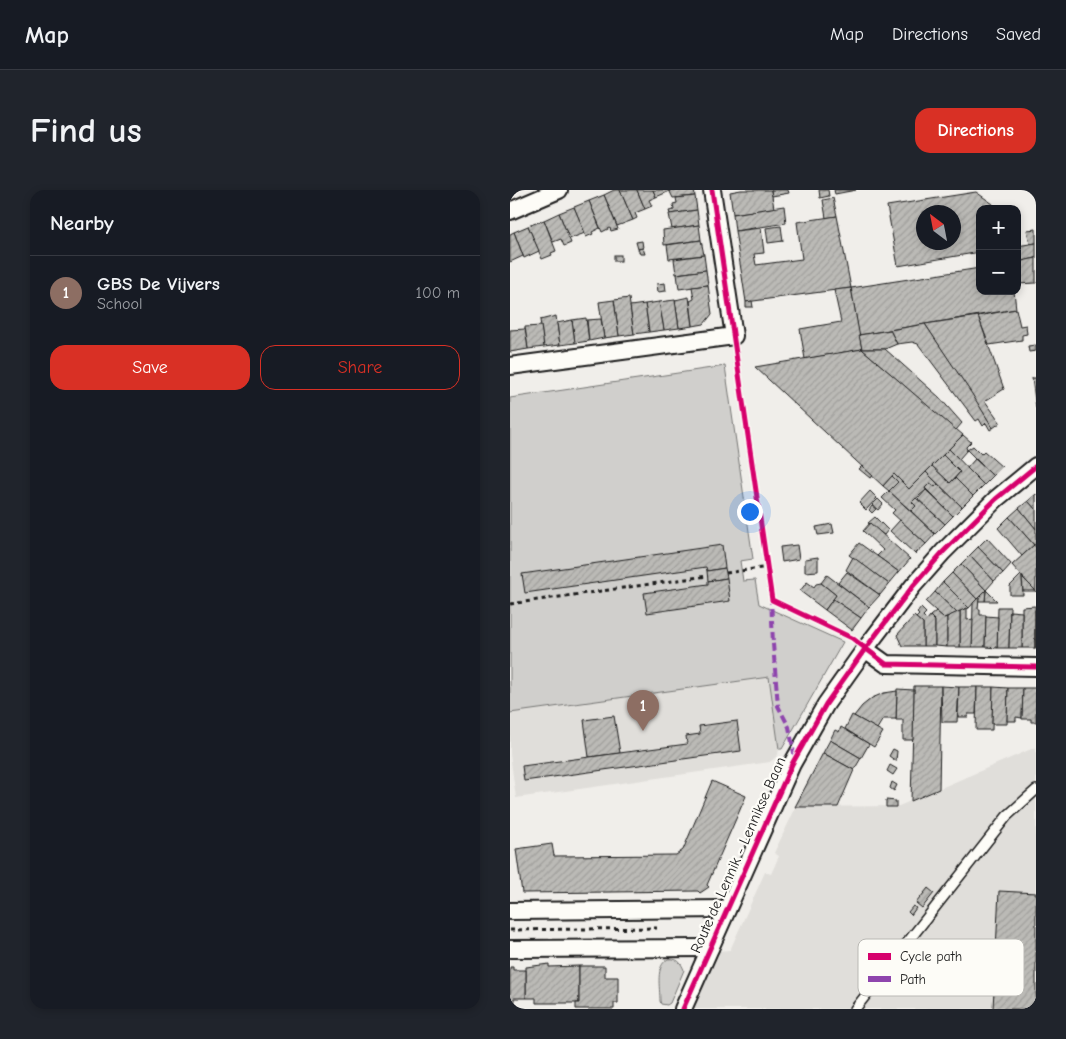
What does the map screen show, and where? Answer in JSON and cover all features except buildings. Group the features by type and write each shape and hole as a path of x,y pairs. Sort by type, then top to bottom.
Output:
{"street":[{"path":"510,211 559,190"},
{"path":"510,366 734,336 712,190"},
{"name":"Route de Lennik - Lennikse Baan","path":"683,1009 792,764 826,704 913,586 943,552 996,499 1036,466"},
{"path":"865,649 886,664 1036,667"},
{"path":"510,911 727,909"},
{"path":"510,949 710,948"}],"lane":[{"path":"910,939 1007,816 1036,790"},
{"path":"855,1009 865,996"}],"path":[{"path":"726,573 768,567"},
{"path":"510,604 707,576"},
{"path":"657,922 657,935"},
{"path":"510,930 657,928"}],"shaded area":[{"path":"725,366 753,559 740,561 743,581 755,580 759,604 843,642 782,749 779,749 769,677 510,713 510,398"},
{"path":"769,677 779,749 778,755 770,762 516,798 510,754 510,713"},
{"path":"1036,747 1036,1009 692,1009 717,951 730,950 765,872 771,874 779,856 774,853 796,807 899,806"},
{"path":"668,959 678,961 684,970 670,1003 667,1005 661,1004 660,1001 659,977 661,967"}],"marked path":[{"path":"771,596 778,706 789,727 795,758"}],"cycle path":[{"path":"712,190 772,600 852,638 886,664 1036,667"},
{"path":"683,1009 792,764 826,704 913,586 943,552 996,499 1036,466"}],"place":[{"name":"GBS De Vijvers","path":"643,731"}]}
